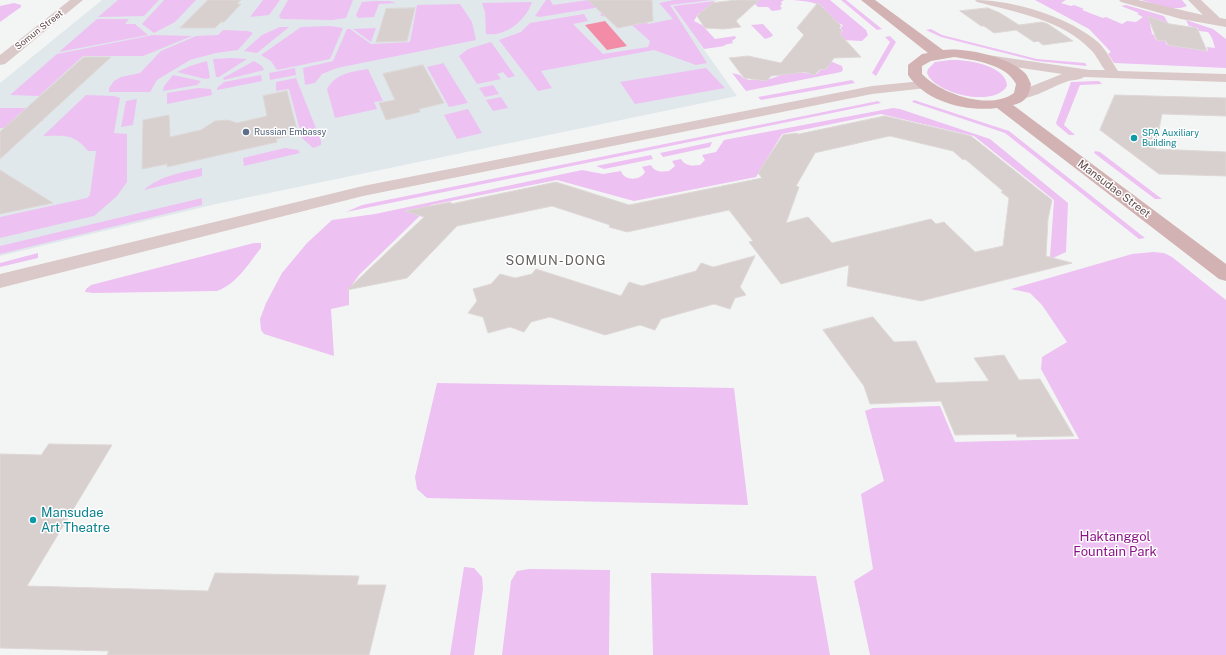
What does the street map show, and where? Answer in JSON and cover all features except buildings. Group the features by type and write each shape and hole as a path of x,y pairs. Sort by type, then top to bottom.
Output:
{"main road":[{"path":"867,0 939,54"},
{"path":"954,53 988,59 1014,72 1022,80 1024,88 1022,95 1014,100 1002,104 988,105 958,102 944,97 922,85 916,78 913,71 915,65 920,60 939,54 954,53"},
{"name":"Mansudae Street","path":"1002,104 1226,274"}],"street":[{"name":"Somun Street","path":"0,61 77,0"},
{"path":"981,0 1045,17 1077,33 1094,45 1114,74"},
{"path":"1125,0 1181,15 1226,23"},
{"path":"1194,0 1226,30"},
{"path":"988,59 1090,74 1226,78"},
{"path":"1022,95 1066,78 1090,74"},
{"path":"0,281 363,191 872,90 922,85"}],"shaded area":[{"path":"102,0 720,0 673,6 737,96 216,204 0,256 0,83"},
{"path":"605,21 627,46 607,50 585,25"}],"green space":[{"path":"118,0 159,0 144,16 98,17"},
{"path":"164,0 196,0 175,22 154,33 142,24"},
{"path":"263,0 280,0 269,15 250,17"},
{"path":"288,0 353,0 346,18 332,20 281,19 279,16"},
{"path":"546,0 550,0 553,5 588,0 643,0 540,17 535,16"},
{"path":"674,0 711,0 670,5 707,63 696,65 654,50 541,71 552,88 538,91 499,40 521,32 530,23 584,14 588,21 573,24 603,54 648,47 650,41 625,19 601,16 600,14 615,10 631,11 648,24 673,19 659,3"},
{"path":"751,0 784,0 781,2 782,4 780,6 782,8 780,10 772,11 768,7 758,7"},
{"path":"792,0 830,0 866,30 868,35 862,41 842,40 835,34 843,31 840,29 843,25 832,21 822,11 824,8 813,3"},
{"path":"841,0 846,0 882,29 877,30"},
{"path":"1035,0 1066,0 1061,3 1071,6 1074,5 1084,9 1082,10 1103,18 1106,17 1122,24 1127,21 1136,22 1143,17 1137,14 1139,13 1121,6 1126,5 1164,16 1168,23 1150,24 1152,34 1156,40 1165,41 1167,45 1208,51 1207,47 1215,48 1212,38 1208,32 1199,31 1198,28 1189,26 1186,20 1213,29 1226,39 1226,68 1114,63 1108,54 1111,52 1089,29"},
{"path":"1141,0 1182,0 1187,6 1182,8 1170,8"},
{"path":"389,1 396,3 379,4 374,17 358,18 356,15 362,2"},
{"path":"714,1 720,8 698,14 694,21 702,25 715,39 735,36 736,38 732,41 733,43 724,45 725,46 704,49 673,6"},
{"path":"532,2 525,15 514,26 501,33 486,34 485,12 482,3"},
{"path":"14,3 21,5 21,7 0,22 0,6"},
{"path":"460,4 472,22 476,40 337,68 322,74 315,83 305,85 303,68 333,61 347,29 350,29 371,44 410,42 417,5"},
{"path":"97,19 129,19 125,24 135,24 148,35 59,52"},
{"path":"763,24 773,35 771,37 765,39 751,25"},
{"path":"330,26 343,28 330,59 277,70 271,61 261,55 301,27"},
{"path":"280,27 289,27 257,53 244,51 262,35"},
{"path":"376,28 371,42 353,29"},
{"path":"931,29 942,35 1037,59 1085,63 1087,66 1036,61 941,37 926,30"},
{"path":"223,30 248,31 253,33 238,50 216,53 190,60 157,80 150,92 109,92 109,88 114,81 121,77 140,73 161,51 196,36 218,35"},
{"path":"153,35 192,36 143,56 83,56 39,96 10,95 57,54"},
{"path":"890,36 896,42 876,76 872,73 890,42 885,37"},
{"path":"491,42 515,76 508,78 503,72 497,74 501,79 477,84 459,56 468,49"},
{"path":"213,59 247,59 219,77 216,77"},
{"path":"828,60 842,66 843,70 841,72 746,91 732,73 749,80 756,79 763,81 779,76 781,73 792,72 817,74 820,70 828,67 825,64"},
{"path":"950,60 975,62 993,68 1005,79 1007,86 1000,93 978,97 965,96 941,87 932,80 927,73 928,69 935,62"},
{"path":"207,61 210,78 205,79 177,72 190,66"},
{"path":"254,61 262,66 264,70 224,80 223,78"},
{"path":"444,63 468,103 449,107 427,67"},
{"path":"295,68 296,75 270,80 269,73"},
{"path":"706,68 725,88 635,104 620,82"},
{"path":"368,69 383,101 374,102 377,109 335,118 327,89 339,76 350,72"},
{"path":"173,75 201,81 197,85 163,91 164,86"},
{"path":"261,75 262,81 217,90 217,88 224,82"},
{"path":"296,78 321,141 321,145 313,148 302,138 289,89 276,91 276,82"},
{"path":"852,80 855,83 761,100 758,97"},
{"path":"1099,81 1102,84 1080,85 1064,125 1075,135 1069,135 1056,123 1071,82"},
{"path":"493,85 499,94 485,97 479,88"},
{"path":"198,88 211,89 212,95 167,104 167,93"},
{"path":"86,95 114,96 120,98 114,133 127,134 127,182 117,196 94,216 0,238 0,217 87,198 90,195 96,151 88,151 83,145 73,138 63,136 43,136"},
{"path":"501,97 508,108 493,111 486,100"},
{"path":"137,99 133,125 121,127 126,101"},
{"path":"914,100 1009,131 1145,238 1139,239 1005,133 912,102"},
{"path":"878,101 881,103 346,212 362,205"},
{"path":"0,108 26,108 13,120 44,120 33,125 17,128 0,128"},
{"path":"893,108 990,139 1068,203 1066,252 1053,258 1050,257 1054,200 974,136 881,114 782,134 756,177 634,201 557,180 431,205 359,275 349,289 349,305 331,309 334,356 264,334 261,330 260,319 266,303 282,273 307,243 332,220 375,214 582,170 603,174 621,171 625,177 632,179 643,175 645,172 642,167 651,165 658,171 669,171 675,166 672,161 681,159 689,165 700,165 705,160 702,155 716,152 724,140"},
{"path":"468,109 482,133 457,139 444,115"},
{"path":"712,142 710,147 663,157 660,153"},
{"path":"285,148 298,150 300,153 244,166 243,158"},
{"path":"1095,151 1100,152 1162,199 1155,199 1094,153"},
{"path":"651,155 653,159 604,169 596,166"},
{"path":"202,168 202,176 144,190 164,178"},
{"path":"202,198 202,205 0,254 0,246"},
{"path":"254,243 261,243 261,248 247,267 230,284 217,291 85,292 91,285"},
{"name":"Haktanggol Fountain Park","path":"1153,252 1164,253 1172,257 1226,300 1226,655 870,655 854,581 873,569 861,494 884,481 865,411 873,408 940,406 955,442 1079,439 1041,369 1042,357 1067,342 1042,305 1030,293 1011,289 1132,254"},
{"path":"38,253 38,258 0,267 0,263"},
{"path":"437,383 734,388 748,505 427,498 417,489 415,477"},
{"path":"464,567 474,568 482,577 483,588 474,655 450,655"},
{"path":"529,569 610,570 609,655 502,655 511,581 517,571"},
{"path":"651,573 816,576 830,655 653,655"}],"place":[{"name":"Russian Embassy","path":"246,132"},
{"name":"SPA Auxiliary Building","path":"1134,138"},
{"name":"Mansudae Art Theatre","path":"33,520"}],"district":[{"name":"SOMUN-DONG","path":"556,261"}]}
